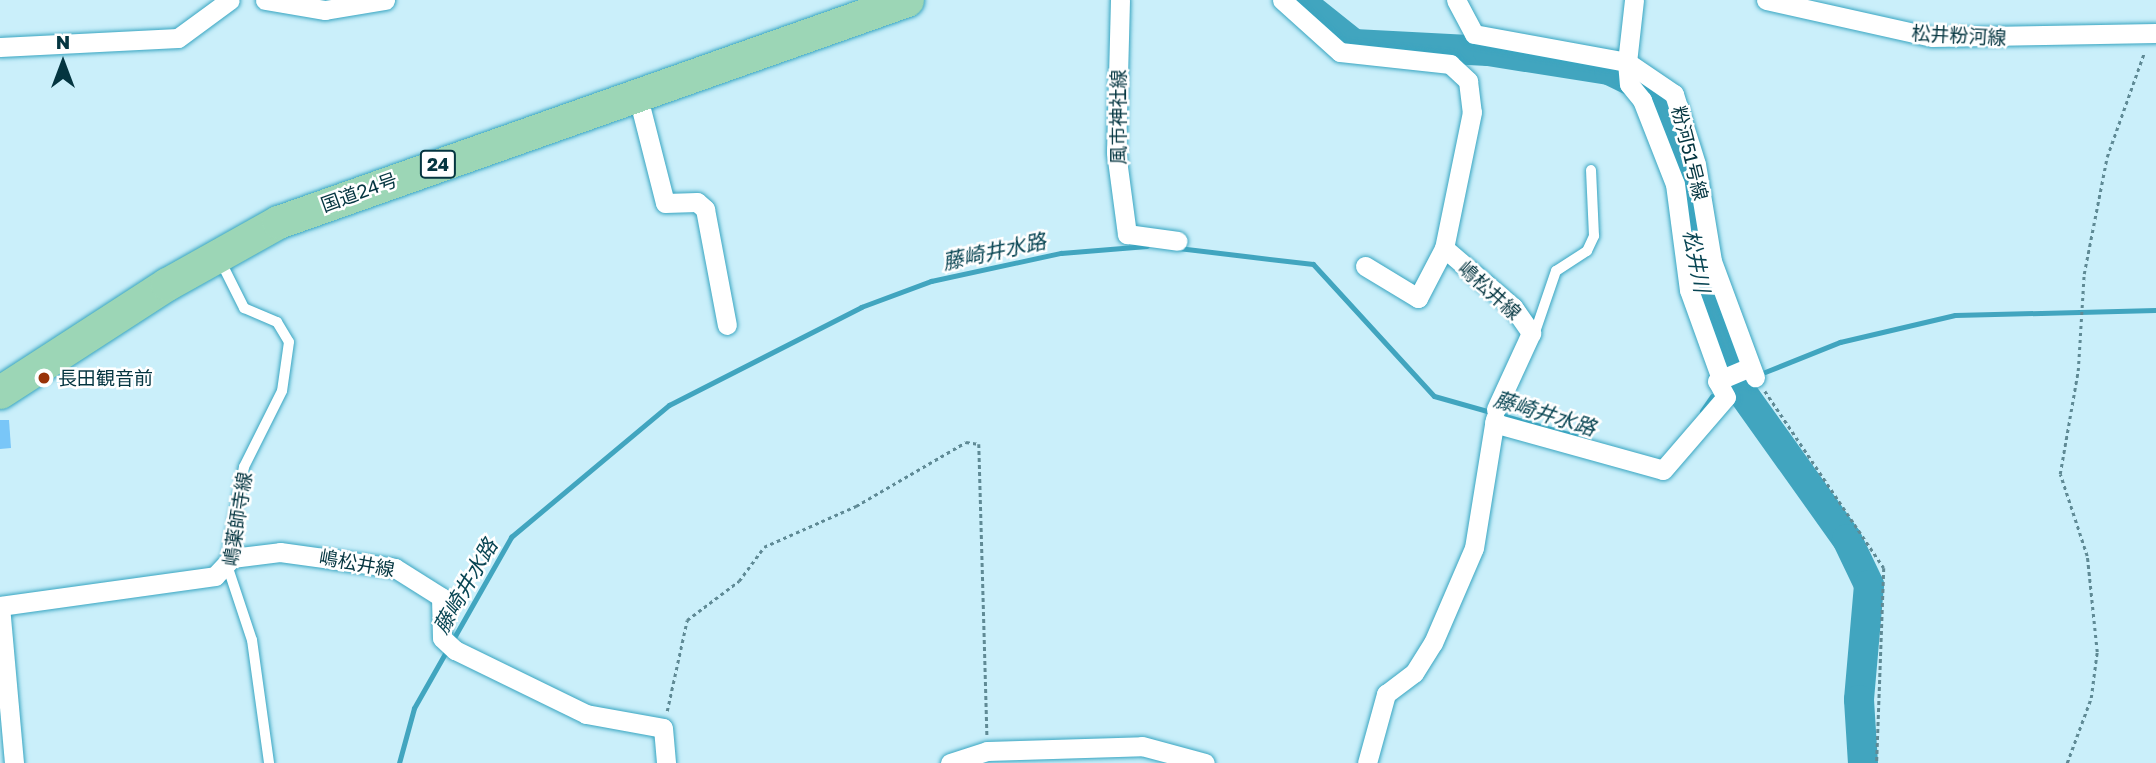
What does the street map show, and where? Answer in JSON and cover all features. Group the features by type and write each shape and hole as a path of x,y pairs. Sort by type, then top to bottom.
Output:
{"highway":[{"name":"国道24号","path":"0,392 217,254 278,222 382,183 638,97 907,0"}],"street":[{"path":"0,47 178,38 230,0"},
{"path":"265,0 325,10 385,0"},
{"name":"風市神社線","path":"1120,0 1116,152 1127,234 1178,241"},
{"name":"嶋松井線","path":"1282,0 1340,52 1450,64 1468,81 1472,112 1444,248 1513,307 1526,322 1531,342 1495,417 1474,548 1433,643 1414,673 1386,694 1367,763"},
{"path":"1456,0 1474,34 1628,71"},
{"path":"1495,417 1663,470 1726,397 1689,290 1675,184 1628,71 1634,0"},
{"name":"松井粉河線","path":"1766,0 1932,37 2154,33"},
{"name":"粉河51号線","path":"1628,71 1674,94 1696,164 1713,261 1751,370"},
{"path":"638,97 665,203 697,202 705,209 727,326"},
{"path":"1365,266 1418,298 1444,248"},
{"path":"1719,380 1751,370"},
{"name":"嶋松井線","path":"0,606 215,576 226,562 280,552 395,568 441,597 450,646 586,714 663,727"},
{"path":"0,606 14,763"},
{"path":"663,727 666,763"},
{"path":"950,763 987,751 1142,746 1205,763"}],"lane":[{"path":"1531,342 1547,311 1556,271 1587,251 1594,236 1591,170"},
{"name":"嶋薬師寺線","path":"217,254 244,308 277,321 286,333 290,367 276,404 244,467 226,562 252,640 269,763"}],"path":[{"path":"2067,763 2091,698 2096,652 2087,556 2060,484 2084,301 2107,157 2154,33"},
{"path":"1751,370 1884,568 1877,763"},
{"path":"663,727 687,620 739,581 764,547 856,506 966,442 979,444 987,751"}],"building":[{"path":"0,420 9,420 11,448 0,449"}],"waterway":[{"name":"松井川","path":"1299,0 1354,44 1488,51 1609,70 1648,89 1675,144 1703,293 1727,371 1847,539 1869,585 1859,700 1863,763"},
{"name":"藤崎井水路","path":"399,763 414,708 511,537 669,405 861,307 931,281 1061,253 1147,246"},
{"name":"藤崎井水路","path":"1178,248 1313,264 1434,396 1582,438"},
{"name":"藤崎井水路","path":"1765,372 1840,342 1955,315 2156,310"},
{"name":"藤崎井水路","path":"1702,411 1712,396"}],"place":[{"name":"長田観音前","path":"44,378"}]}
